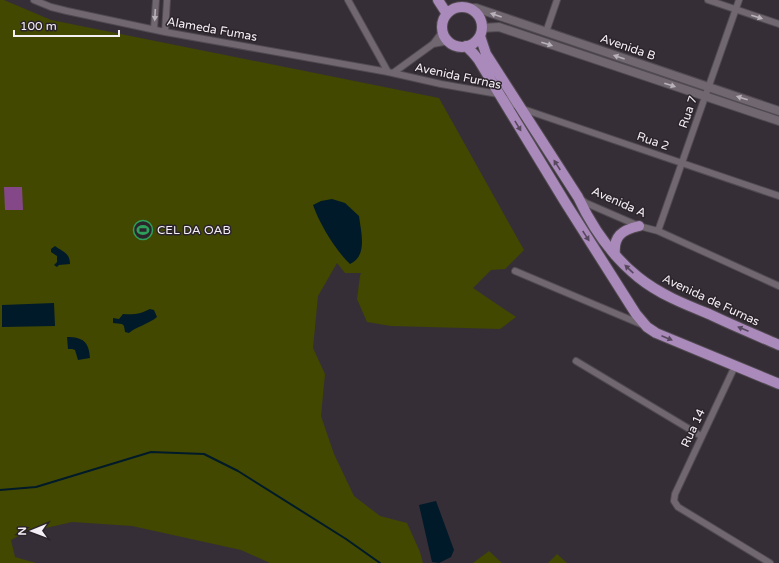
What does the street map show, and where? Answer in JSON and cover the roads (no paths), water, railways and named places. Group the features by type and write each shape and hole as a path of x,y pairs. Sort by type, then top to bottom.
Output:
{"main road":[{"path":"438,0 446,14"},
{"path":"462,5 477,13 482,23 481,32 474,43 466,46 454,45 449,41 443,31 442,25 446,14 462,5"},
{"name":"Avenida A","path":"481,32 486,54 578,197"},
{"path":"466,46 473,53 636,314 647,327 656,333 779,384"},
{"name":"Avenida de Furnas","path":"578,197 587,217 615,255 638,277 682,303 779,345"},
{"path":"615,255 615,244 622,232 629,228 639,226"}],"street":[{"name":"Alameda Fumas","path":"34,0 51,7 67,11 165,32 390,72"},
{"path":"154,29 156,0"},
{"path":"165,32 168,0"},
{"path":"348,0 390,72 433,44 443,31"},
{"path":"546,32 557,0"},
{"path":"708,0 779,24"},
{"name":"Rua 7","path":"658,231 739,0"},
{"name":"Avenida B","path":"462,5 476,8 779,111"},
{"name":"Avenida B","path":"481,32 499,28 779,122"},
{"path":"433,44 449,41"},
{"name":"Avenida Furnas","path":"390,72 441,84 498,94 520,108"},
{"name":"Rua 2","path":"520,108 779,196"},
{"name":"Avenida A","path":"578,197 586,203 639,226 658,231 779,286"},
{"path":"515,272 555,287 647,327"},
{"path":"615,314 636,314"},
{"path":"576,361 701,436"},
{"name":"Rua 14","path":"735,366 701,436 675,494 674,501 678,507 770,563"}],"water":[{"path":"332,199 345,203 359,216 362,236 361,250 356,260 350,264 339,252 328,236 313,205 321,201"},
{"path":"55,246 69,257 70,264 59,265 57,267 54,265 57,262 57,256 51,252 51,249"},
{"path":"54,303 55,326 2,327 2,305"},
{"path":"150,309 154,310 157,317 129,333 125,332 122,324 113,323 113,318 119,319 123,314 136,314"},
{"path":"67,337 81,339 87,344 90,358 78,360 75,350 68,349"},
{"path":"436,501 454,550 451,557 439,563 432,562 419,505"}],"waterway":[{"path":"0,490 36,487 151,452 204,454 238,471 346,539 380,563"}],"place":[{"name":"CEL DA OAB","path":"143,230"}]}
